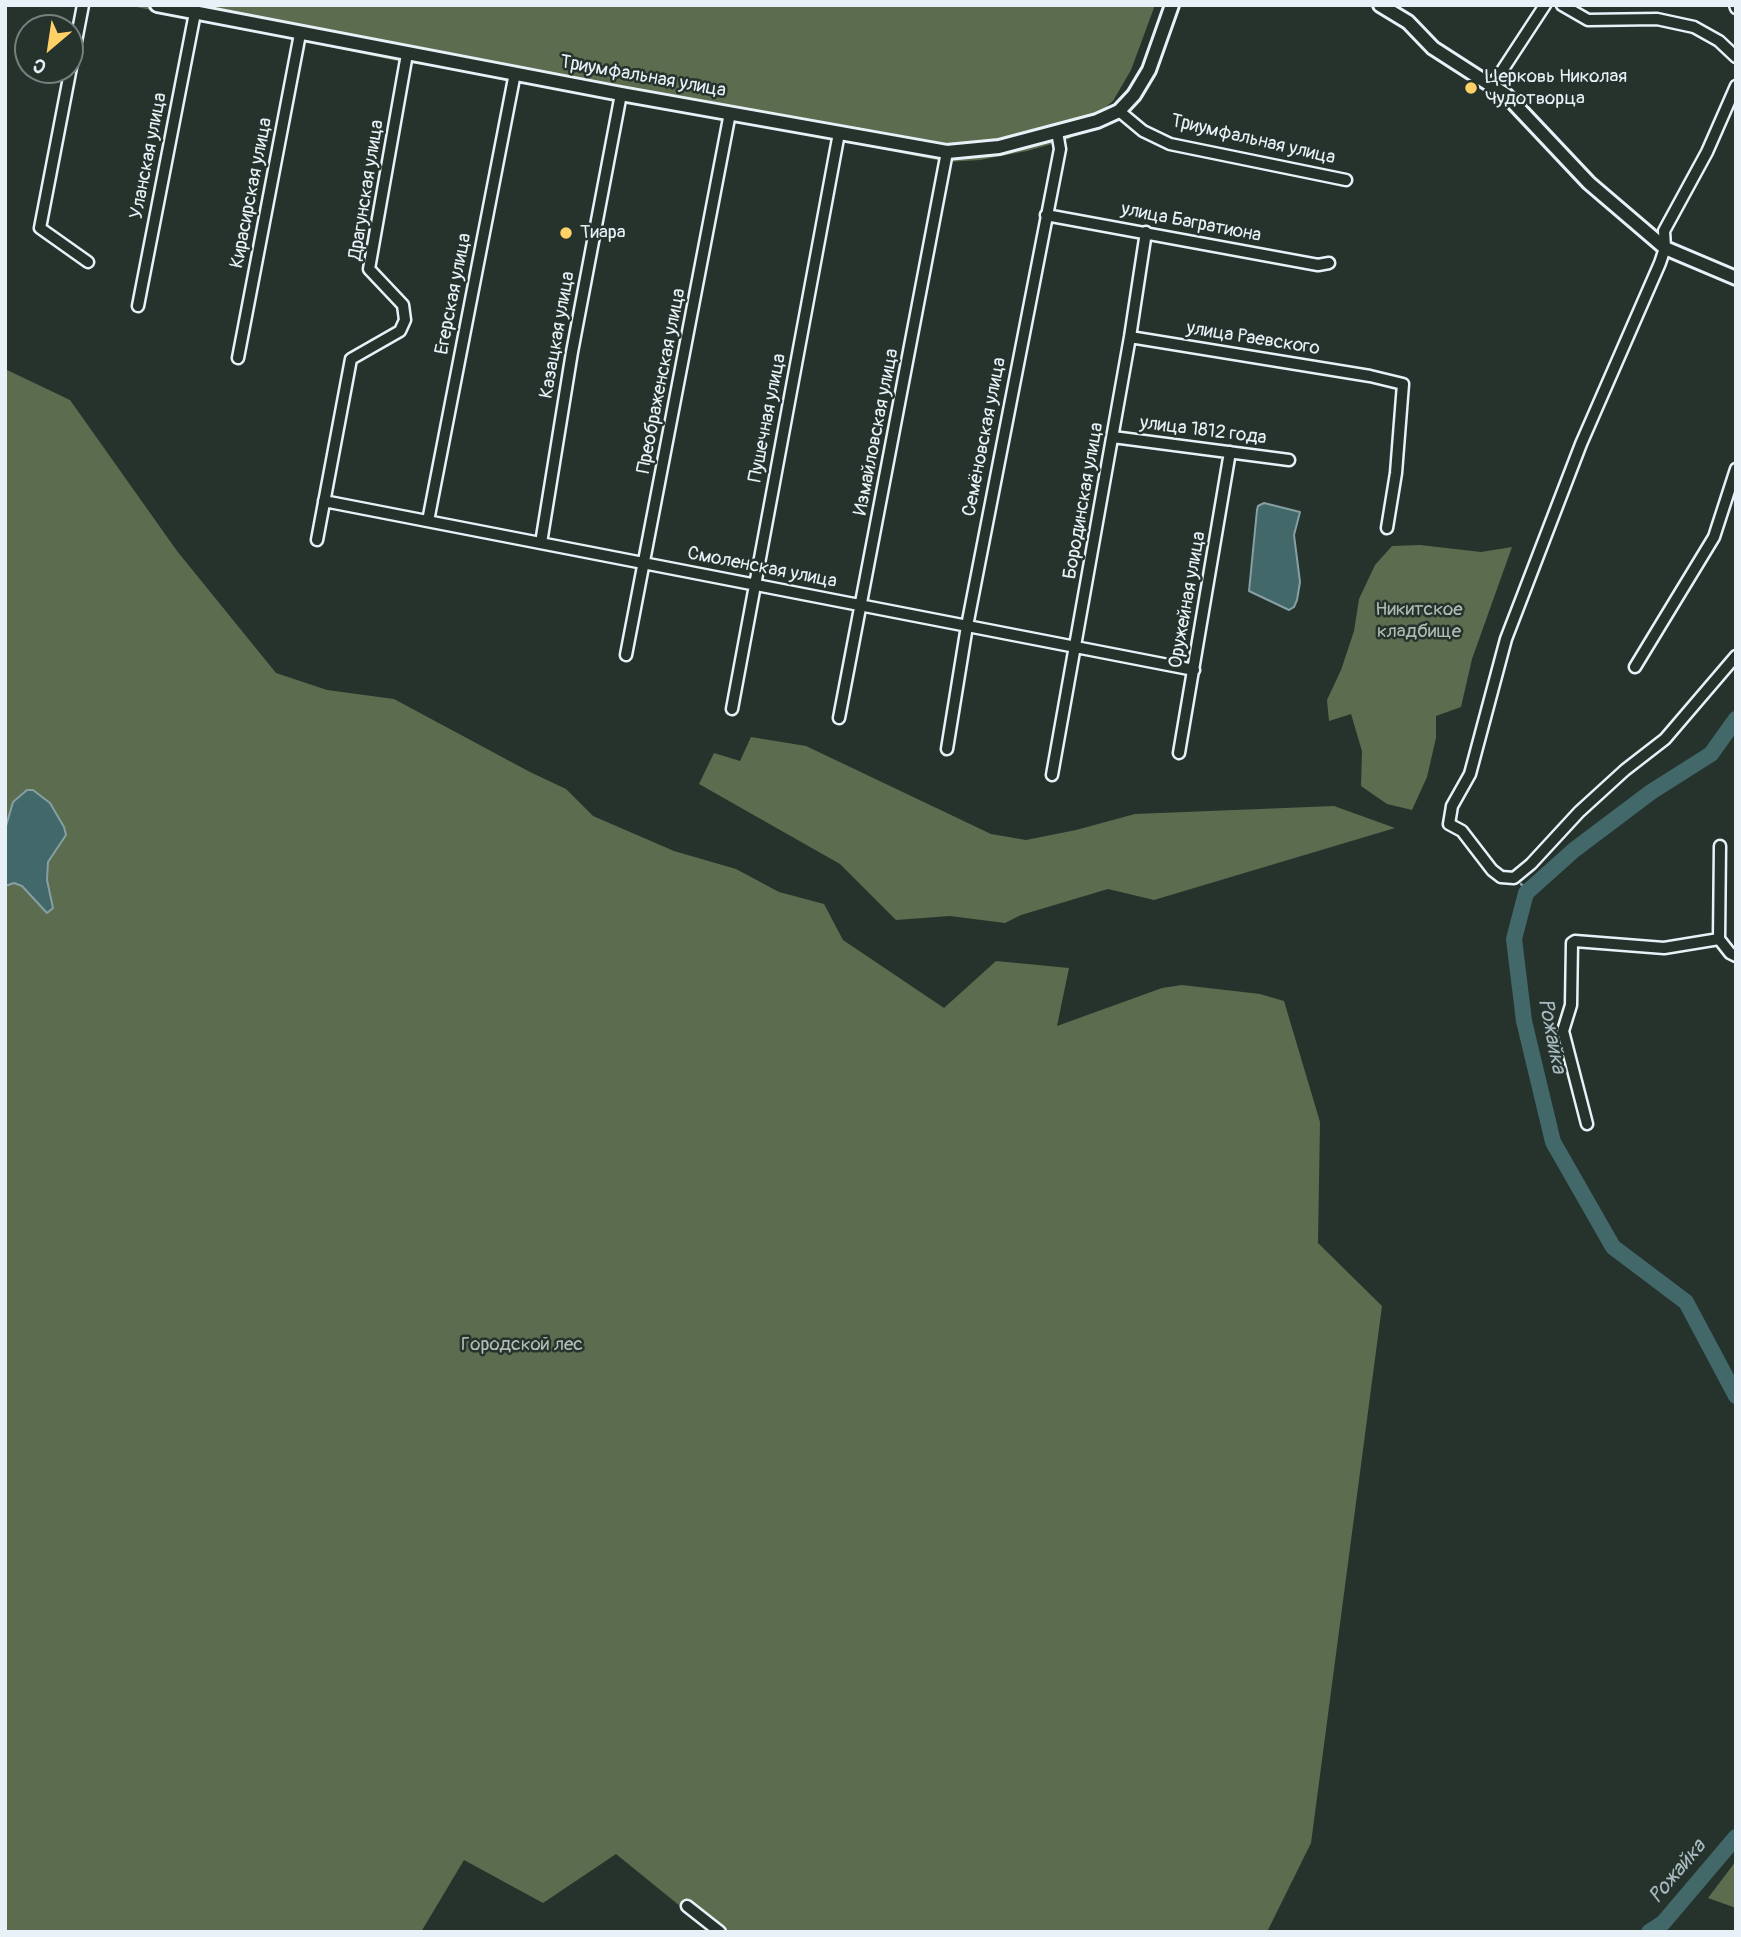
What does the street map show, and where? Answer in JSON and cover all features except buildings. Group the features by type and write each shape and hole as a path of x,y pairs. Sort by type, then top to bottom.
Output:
{"street":[{"path":"83,5 40,228 88,262"},
{"name":"Триумфальная улица","path":"157,5 621,94 947,152 999,147 1097,121 1119,111 1134,95 1149,70 1172,5"},
{"path":"1380,5 1408,22 1433,48 1506,95 1589,183 1665,248 1736,278"},
{"path":"1492,86 1545,5"},
{"path":"1562,5 1588,20 1657,19 1694,27 1719,41 1736,57"},
{"name":"Уланская улица","path":"138,306 195,13"},
{"name":"Кирасирская улица","path":"238,358 300,34"},
{"name":"Драгунская улица","path":"317,540 351,359 400,331 405,320 403,305 369,269 407,54"},
{"name":"Егерская улица","path":"428,521 515,73"},
{"path":"1736,86 1707,152 1664,231 1665,248 1581,444 1506,639 1470,774 1452,806 1449,824 1462,831 1492,870 1501,877 1514,878 1531,864 1579,812 1625,770 1665,739 1736,656"},
{"name":"Казацкая улица","path":"541,543 572,352 621,94"},
{"name":"Триумфальная улица","path":"1119,111 1143,131 1170,144 1346,180"},
{"name":"Преображенская улица","path":"626,655 730,113"},
{"name":"Семёновская улица","path":"947,749 967,626 1060,149 1057,132"},
{"name":"Пушечная улица","path":"732,709 839,133"},
{"name":"Измайловская улица","path":"839,719 947,152"},
{"name":"улица Багратиона","path":"1046,215 1318,265 1329,263"},
{"name":"Бородинская улица","path":"1052,775 1113,437 1146,232"},
{"name":"улица Раевского","path":"1130,337 1370,376 1403,384 1396,473 1387,528"},
{"name":"улица 1812 года","path":"1113,437 1289,460"},
{"name":"Оружейная улица","path":"1179,753 1230,452"},
{"path":"1636,667 1714,537 1736,469"},
{"name":"Смоленская улица","path":"324,501 1194,670"},
{"path":"1720,846 1718,939 1736,956"},
{"path":"1587,1124 1563,1031 1571,1005 1572,943 1575,941 1664,948 1718,939"},
{"path":"687,1906 720,1932"}],"green space":[{"path":"127,5 1155,5 1131,70 1113,101 1069,139 980,160 947,162 514,78 402,62"},
{"name":"Городской лес","path":"5,369 70,400 177,551 276,673 327,690 394,699 566,789 593,816 674,851 736,869 779,892 824,904 843,940 944,1008 996,961 1069,968 1057,1026 1162,988 1182,985 1260,994 1284,1001 1320,1122 1318,1243 1382,1306 1311,1843 1267,1932 712,1932 616,1854 543,1903 464,1860 421,1932 5,1932"},
{"name":"Никитское кладбище","path":"1420,545 1481,552 1512,547 1472,659 1461,707 1436,716 1436,738 1427,777 1412,810 1387,804 1361,786 1362,751 1351,714 1329,721 1327,700 1341,670 1354,631 1359,599 1375,565 1392,546"},
{"path":"751,737 806,746 991,834 1026,840 1135,814 1334,806 1395,828 1154,900 1108,889 1021,915 1005,923 950,916 896,920 840,864 699,784 714,753 740,761"},
{"path":"1736,1861 1736,1908 1708,1898"}],"water":[{"path":"1264,503 1300,512 1294,535 1300,582 1297,600 1289,610 1249,591 1257,510 1258,506"},
{"path":"27,790 33,790 50,803 66,835 48,862 47,880 53,908 47,913 22,886 14,883 5,886 6,826 13,802"}],"waterway":[{"name":"Рожайка","path":"1736,719 1711,754 1651,792 1574,850 1526,893 1514,939 1524,1021 1553,1142 1613,1247 1686,1302 1736,1396"},
{"path":"1521,884 1526,893"},
{"name":"Рожайка","path":"1649,1932 1663,1923 1736,1837"}],"place":[{"name":"Церковь Николая Чудотворца","path":"1471,88"},
{"name":"Тиара","path":"566,233"}]}
